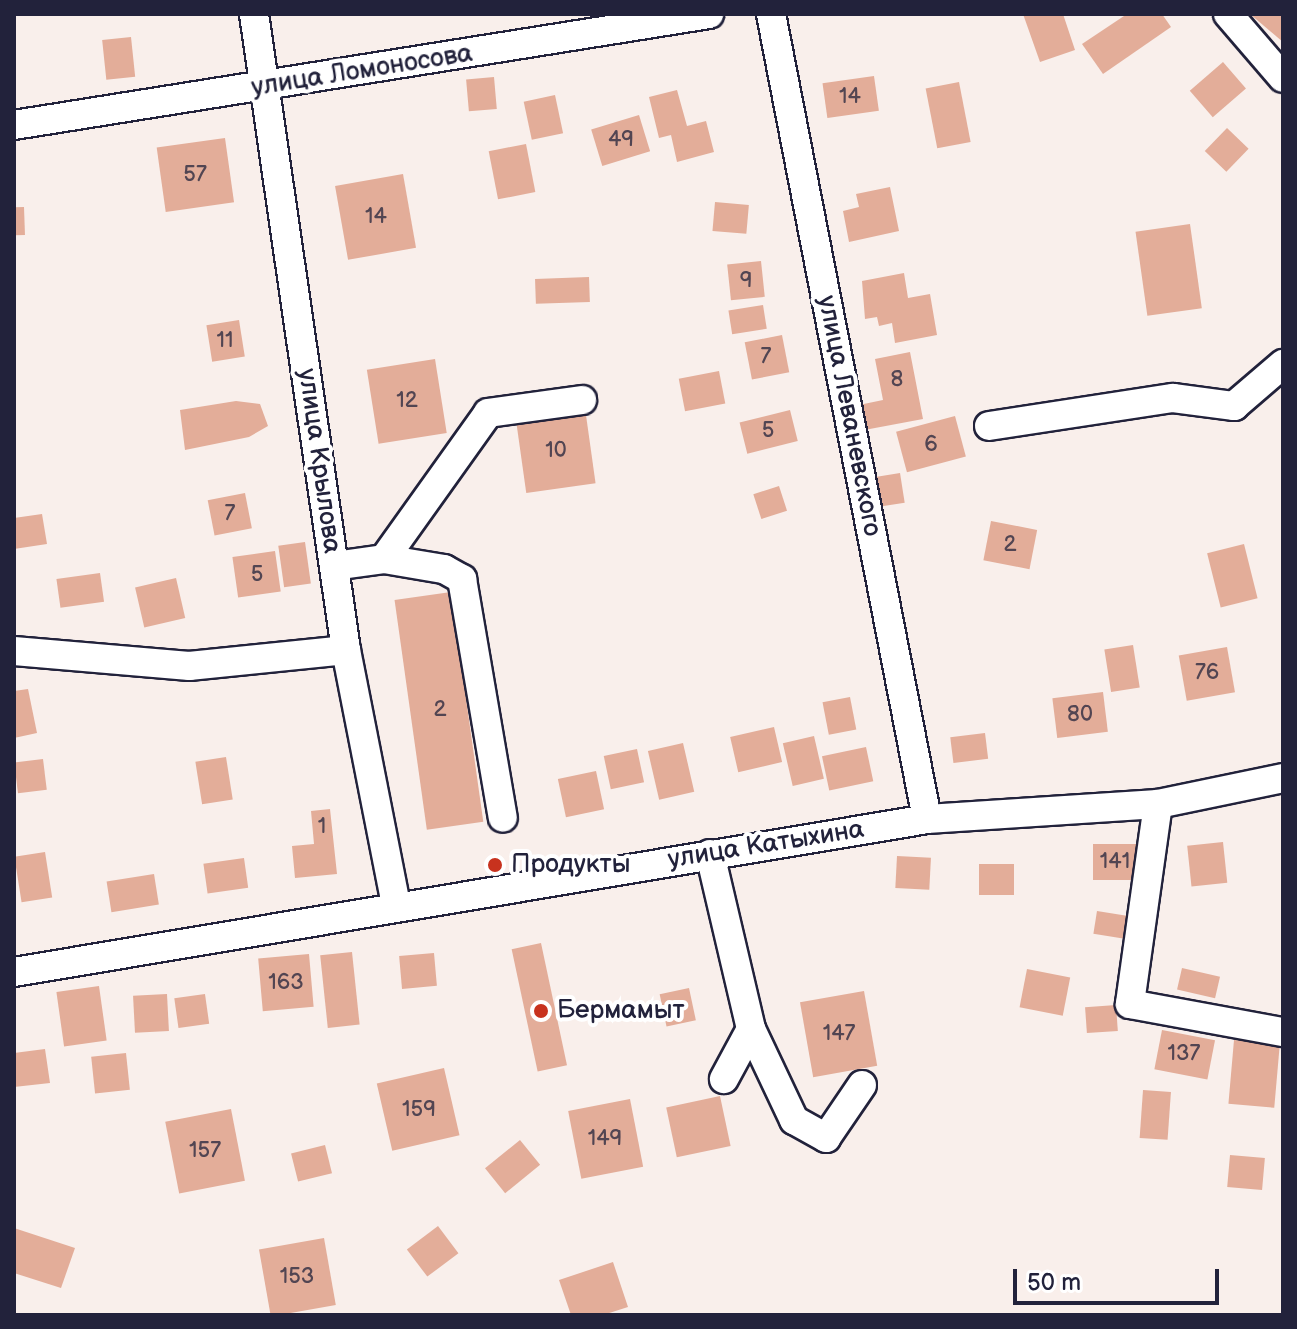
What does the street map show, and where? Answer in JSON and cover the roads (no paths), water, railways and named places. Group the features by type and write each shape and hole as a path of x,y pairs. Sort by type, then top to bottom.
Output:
{"street":[{"name":"улица Крылова","path":"254,14 346,650 396,906"},
{"name":"улица Ломоносова","path":"14,125 265,87 590,24 709,14"},
{"name":"улица Леваневского","path":"771,14 927,819"},
{"path":"1228,14 1283,78"},
{"path":"989,426 1173,398 1234,406 1283,364"},
{"path":"384,559 488,413 582,400"},
{"path":"334,566 384,559 444,569 462,579 503,818"},
{"path":"14,651 189,666 346,650"},
{"name":"улица Катыхина","path":"14,972 927,819 1158,804 1283,778"},
{"path":"1158,804 1130,1004 1283,1032"},
{"path":"710,854 751,1029 794,1120 826,1138 862,1085"},
{"path":"724,1079 751,1029"}],"place":[{"name":"Продукты","path":"495,865"},
{"name":"Бермамыт","path":"541,1011"}]}
